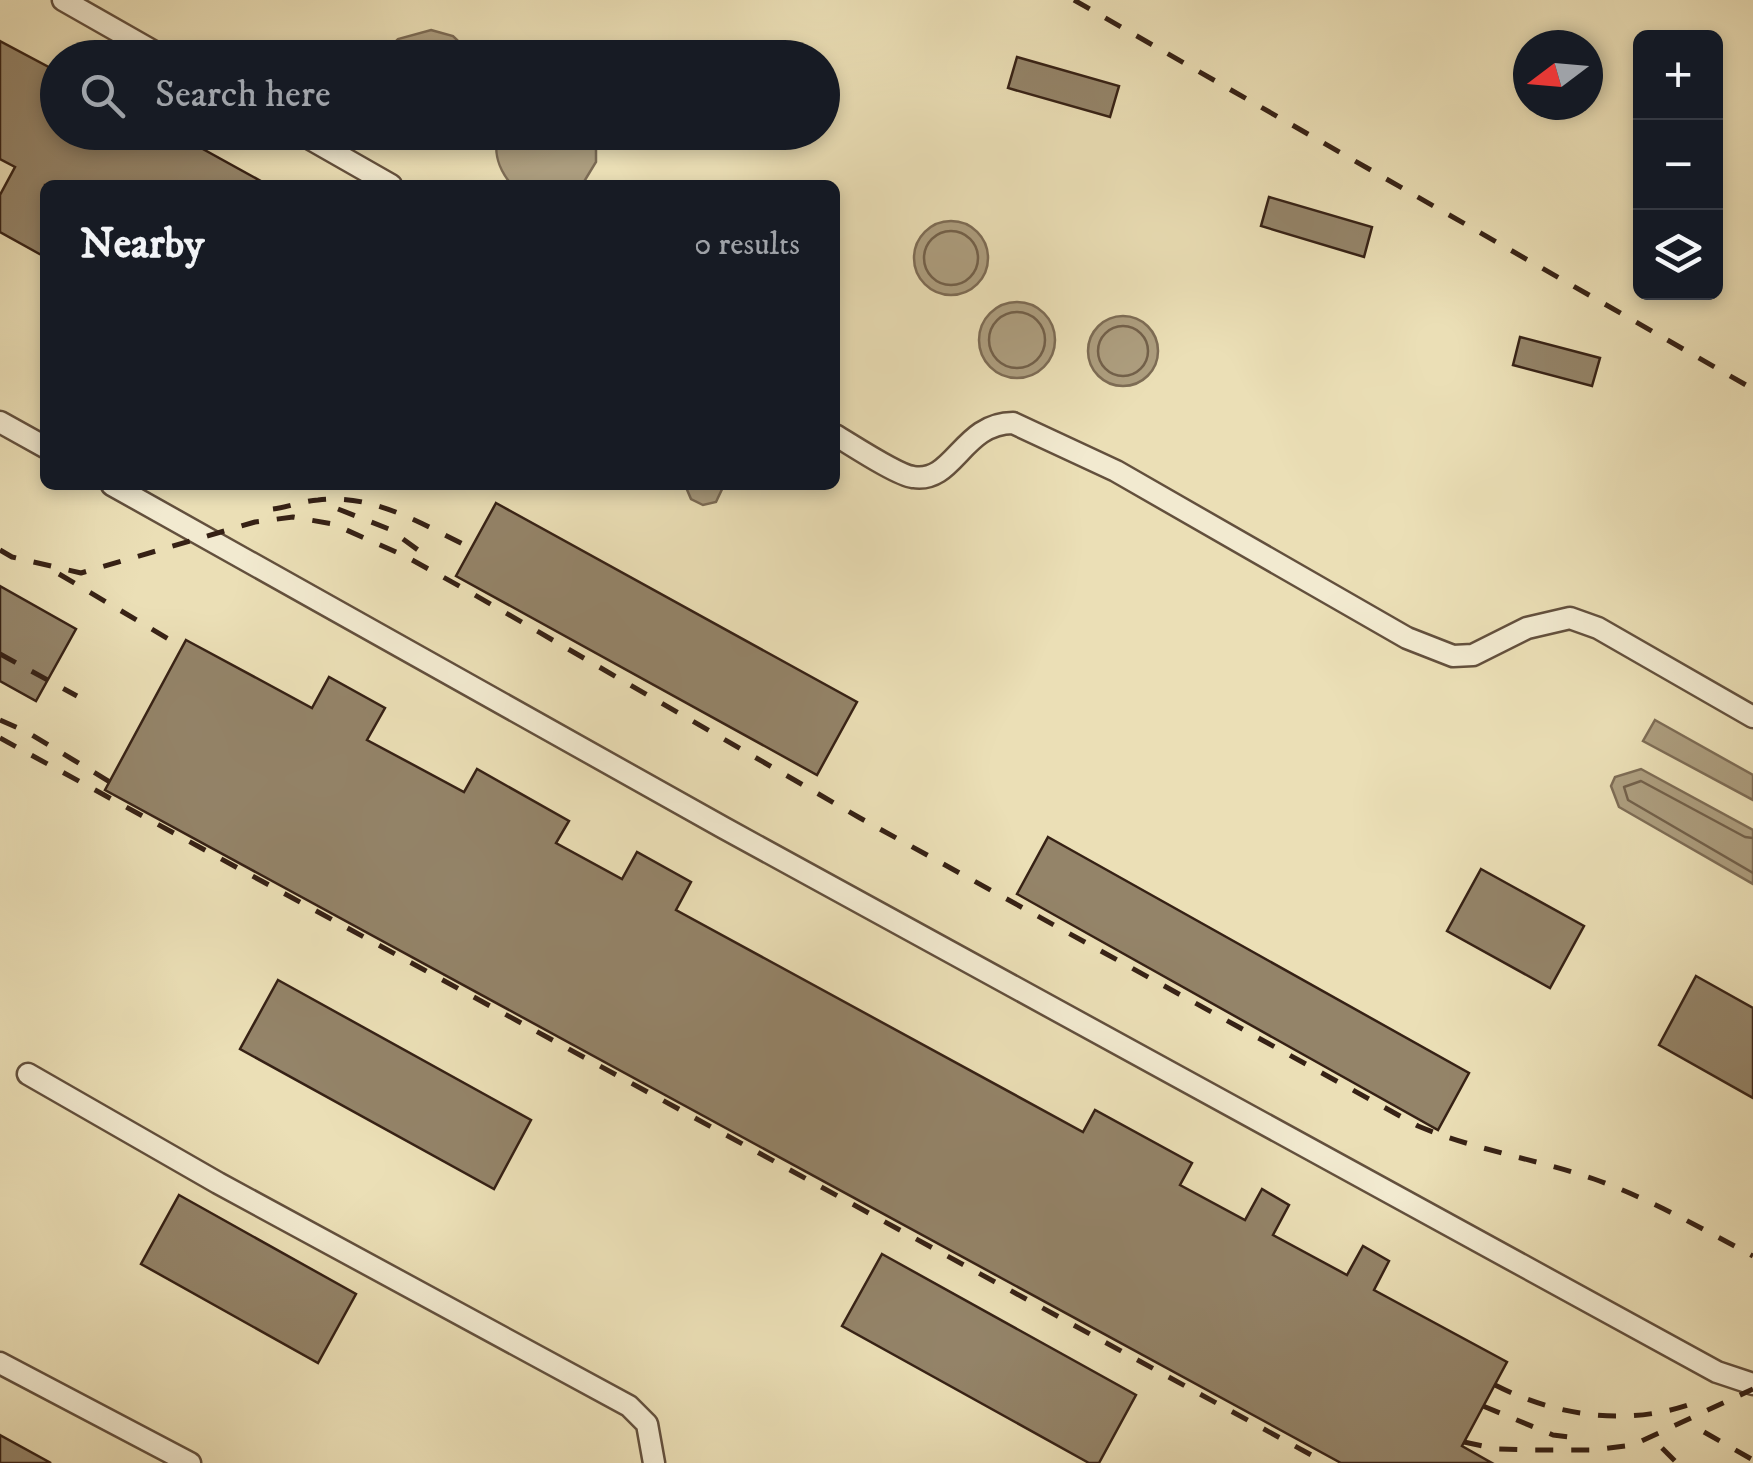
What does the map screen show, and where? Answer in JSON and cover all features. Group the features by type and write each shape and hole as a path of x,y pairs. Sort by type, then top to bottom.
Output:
{"lane":[{"path":"63,0 133,40"},
{"path":"330,150 382,180"},
{"path":"0,422 40,444"},
{"path":"840,438 912,478 931,476 954,462 970,438 995,423 1013,423 1116,471 1407,638 1453,656 1474,656 1527,628 1570,618 1598,628 1753,716"},
{"path":"121,490 793,866 1717,1372 1753,1384"},
{"path":"28,1074 218,1183 629,1406 647,1424 654,1463"},
{"path":"0,1363 190,1463"}],"water":[{"path":"431,30 457,40 397,40"},
{"path":"496,150 596,150 596,162 585,180 508,180"},
{"path":"951,221 977,232 988,258 977,284 951,295 925,284 914,258 925,232"},
{"path":"1017,302 1044,313 1055,340 1044,367 1017,378 990,367 979,340 990,313"},
{"path":"1123,316 1148,326 1158,351 1148,376 1123,386 1098,376 1088,351 1098,326"},
{"path":"687,490 722,490 716,502 703,505 691,499"},
{"path":"1655,720 1753,775 1753,800 1643,741"},
{"path":"1641,769 1753,830 1753,884 1619,807 1611,786 1615,777"}],"building":[{"path":"0,41 40,62 40,150 205,150 259,180 40,180 40,254 0,232 0,195 15,167 0,159"},
{"path":"1017,57 1119,86 1110,117 1008,88"},
{"path":"1269,197 1372,227 1364,257 1261,226"},
{"path":"1520,337 1600,358 1592,386 1513,365"},
{"path":"496,503 857,702 817,775 456,576"},
{"path":"0,586 76,629 36,701 0,681"},
{"path":"186,640 312,708 329,677 385,708 367,740 464,792 477,769 569,821 556,843 622,879 637,852 691,882 676,910 1083,1132 1095,1110 1192,1163 1180,1185 1245,1220 1262,1189 1289,1205 1273,1235 1347,1275 1363,1246 1389,1261 1374,1290 1507,1362 1462,1446 1492,1463 1341,1463 105,790"},
{"path":"1048,837 1469,1073 1438,1130 1017,894"},
{"path":"1481,869 1584,926 1550,988 1447,931"},
{"path":"1696,976 1753,1008 1753,1098 1659,1045"},
{"path":"278,980 531,1120 494,1189 240,1049"},
{"path":"179,1195 356,1294 318,1363 141,1264"},
{"path":"882,1254 1136,1395 1099,1463 1089,1463 842,1326"},
{"path":"0,1435 51,1463 0,1463"}],"railway":[{"path":"1074,0 1753,389"},
{"path":"273,509 318,500 359,501 398,513 471,548"},
{"path":"338,509 389,529 425,555"},
{"path":"0,550 12,557 81,573 255,522 293,517 333,524 405,556 461,587 860,818 1418,1126 1615,1187 1753,1256"},
{"path":"59,574 182,647"},
{"path":"0,654 77,696"},
{"path":"0,720 110,782"},
{"path":"0,738 1326,1463"},
{"path":"1495,1385 1544,1405 1595,1415 1646,1414 1697,1402"},
{"path":"1464,1442 1497,1449 1531,1450 1593,1450 1633,1445 1753,1389"},
{"path":"1483,1406 1553,1435 1577,1438"},
{"path":"1704,1432 1753,1460"},
{"path":"1662,1448 1677,1463"}]}
